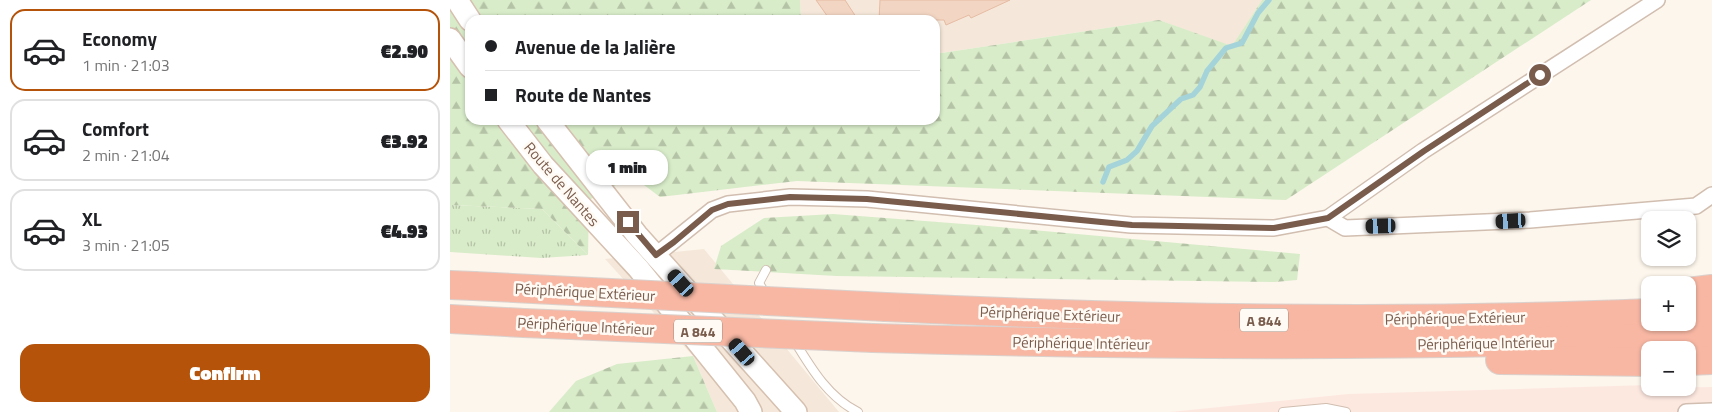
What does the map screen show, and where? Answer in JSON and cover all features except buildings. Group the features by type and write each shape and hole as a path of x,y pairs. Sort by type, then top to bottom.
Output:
{"highway":[{"name":"Périphérique Extérieur","path":"462,285 886,307 1240,320 1400,319 1641,313"},
{"path":"1696,291 1712,290"},
{"path":"1553,316 1578,299 1641,296"},
{"path":"1696,311 1712,310"},
{"name":"Périphérique Intérieur","path":"450,319 873,338 1164,344 1428,344 1712,335"},
{"path":"1428,344 1474,360 1641,362"},
{"path":"1696,361 1712,360"}],"main road":[{"path":"457,0 467,15"},
{"path":"450,39 465,60"},
{"name":"Route de Nantes","path":"512,125 543,165 638,268 752,412"},
{"name":"Route de Nantes","path":"551,125 638,235 796,412"},
{"path":"638,268 656,255"}],"street":[{"path":"656,255 712,210 728,204 790,197 867,199 1132,225 1274,228 1328,218 1424,151 1658,0"},
{"path":"1328,218 1345,228 1530,220 1696,206 1712,195"},
{"path":"1686,412 1712,411"}],"lane":[{"path":"766,270 759,283 774,307"},
{"path":"784,324 814,373 832,394 858,412"},
{"path":"1283,412 1326,408 1346,412"}],"shaded area":[{"path":"800,0 1262,0 1232,47 1159,20 940,53 940,15 801,15"},
{"path":"704,249 839,412 717,412 693,356 605,259"},
{"path":"1641,385 1641,396 1696,396 1696,387 1712,387 1712,412 1170,412 1348,394"}],"green space":[{"path":"450,0 800,0 801,15 465,15 465,125 940,125 940,53 1159,20 1232,46 1262,0 1591,0 1286,200 797,181 660,197 632,176 589,200 588,255 542,209 450,205"},
{"path":"450,205 542,209 588,255 541,258 450,252"},
{"path":"833,214 1300,254 1297,280 1275,282 836,276 714,269 721,246 764,218"},
{"path":"693,356 717,412 549,412 576,381 617,364"}],"waterway":[{"path":"1103,182 1109,167 1127,160 1137,151 1152,126 1181,99 1193,95 1200,87 1207,71 1226,48 1242,43 1258,13 1269,0"}],"route":[{"path":"628,222 656,255 712,210 728,204 790,197 867,199 1132,225 1274,228 1328,218 1424,151 1540,75"}]}
